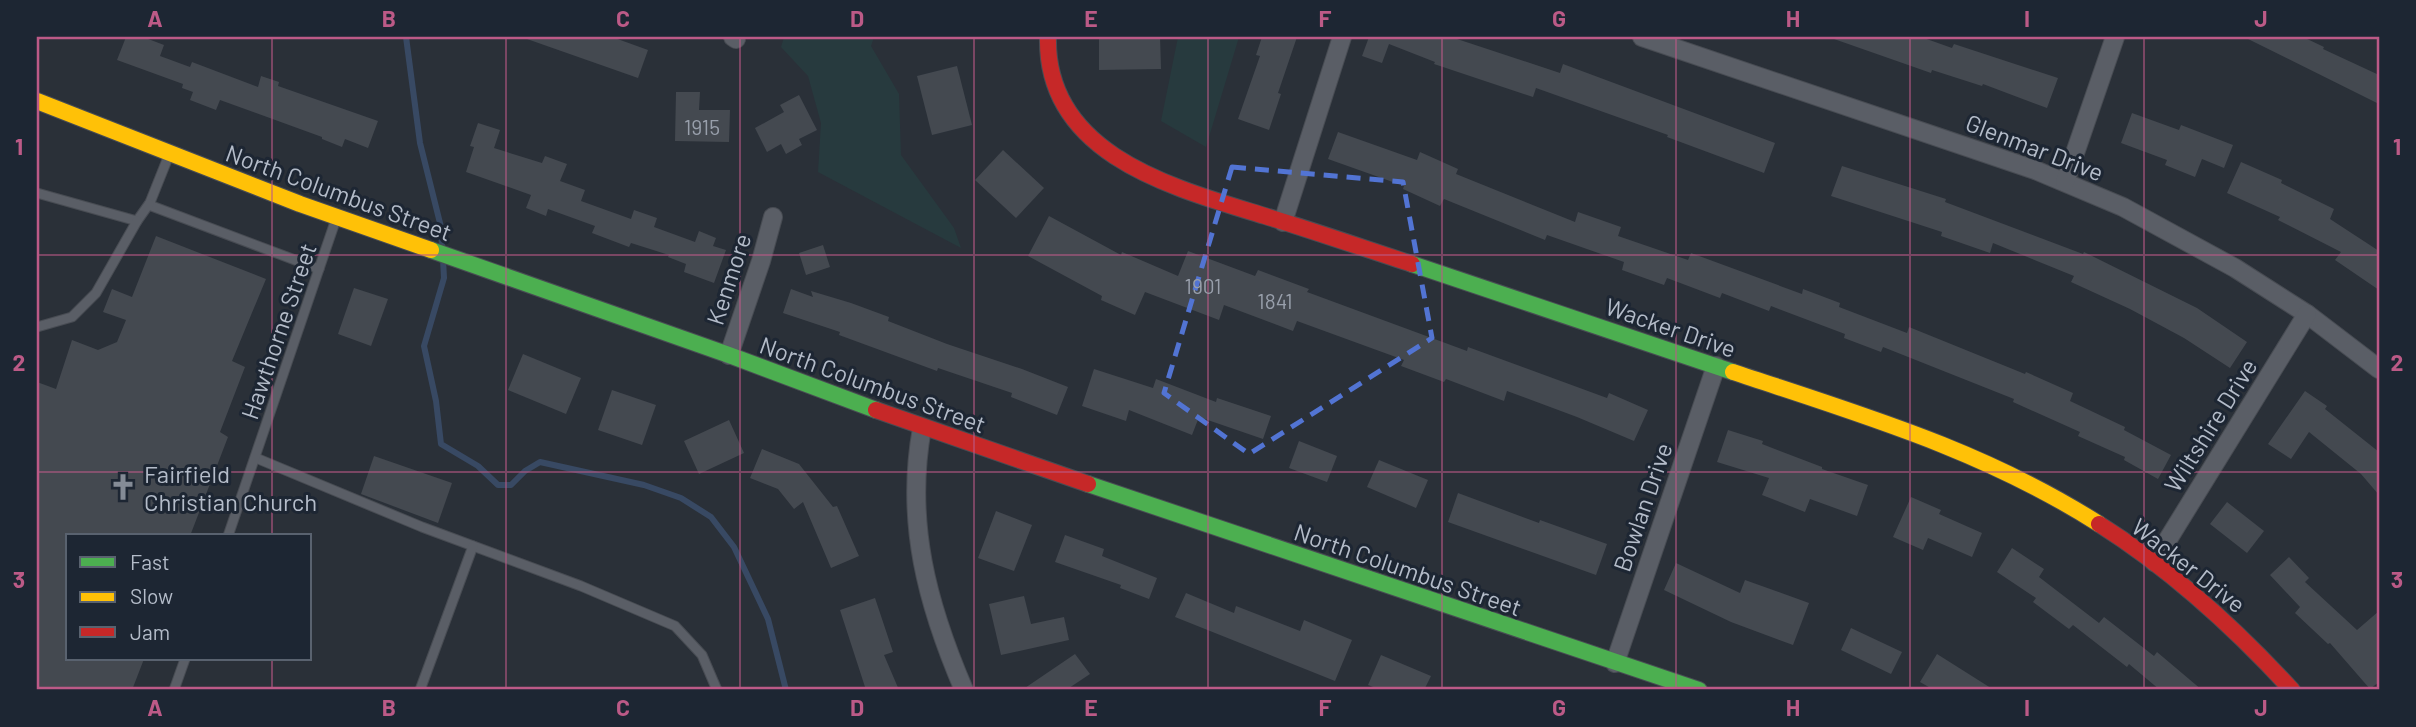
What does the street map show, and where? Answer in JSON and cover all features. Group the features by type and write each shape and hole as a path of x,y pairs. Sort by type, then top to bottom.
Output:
{"street":[{"name":"Wacker Drive","path":"1048,37 1051,74 1062,103 1104,149 1129,166 1187,191 1716,366 1930,439 1988,462 2037,486 2099,524 2197,594 2249,642 2292,690"},
{"path":"1283,222 1342,37"},
{"name":"Glenmar Drive","path":"1642,37 2065,182 2123,207 2189,241 2307,314 2379,369"},
{"path":"2065,182 2115,37"},
{"name":"North Columbus Street","path":"37,101 337,217 729,355 922,428 1699,690"},
{"name":"Kenmore","path":"729,355 773,217"},
{"name":"Wiltshire Drive","path":"2154,562 2307,314"},
{"name":"Bowlan Drive","path":"1615,663 1716,366"},
{"path":"922,428 915,486 919,547 933,608 964,690"}],"lane":[{"path":"37,327 72,317 96,293 149,204 170,153"},
{"path":"37,193 137,221"},
{"path":"149,204 320,269"},
{"name":"Hawthorne Street","path":"229,534 337,217"},
{"path":"256,458 422,527 581,586 675,626 702,655 717,690"},
{"path":"420,690 473,546"},
{"path":"174,690 185,660"}],"highlighted area":[{"path":"1232,167 1403,182 1432,338 1249,454 1164,393"}],"green space":[{"path":"784,37 874,37 871,46 899,94 901,155 954,228 961,248 818,172 821,123 808,76 781,47"},
{"path":"1178,37 1239,37 1206,147 1161,121"}],"building":[{"path":"126,37 143,37 164,45 160,56 190,67 192,62 258,87 261,76 279,82 278,86 378,121 368,148 345,139 342,147 322,137 220,100 216,110 190,100 193,92 182,88 183,84 117,60"},
{"path":"527,37 612,37 648,50 638,78"},
{"path":"1099,37 1160,37 1161,69 1099,70"},
{"path":"1262,37 1297,37 1269,130 1238,119 1260,56 1256,55"},
{"path":"1369,37 1451,37 1560,73 1563,64 1775,143 1764,173 1536,88 1533,97 1434,64 1435,62 1389,44 1382,63 1362,56"},
{"path":"1921,37 1952,48 1954,44 2058,78 2047,108 1983,84 1982,86 1932,70 1931,73 1834,39"},
{"path":"2244,37 2303,37 2324,47 2323,49 2379,75 2379,104"},
{"path":"957,66 972,125 932,135 917,76"},
{"path":"676,92 700,92 699,110 730,110 729,142 675,141"},
{"path":"799,95 817,130 799,139 802,145 786,154 781,144 767,152 755,128 784,112 780,105"},
{"path":"2132,113 2179,130 2181,125 2233,145 2224,168 2202,159 2195,177 2165,165 2167,160 2121,143"},
{"path":"478,123 500,130 494,148 542,163 545,156 567,164 560,181 585,190 581,201 631,219 634,210 657,218 654,227 695,242 699,231 716,238 713,246 726,250 714,283 684,272 686,264 668,257 669,255 631,243 629,247 592,233 595,226 548,209 546,216 526,208 531,195 466,172 474,147 470,146"},
{"path":"1338,132 1417,160 1420,152 1458,169 1456,174 1575,222 1578,212 1621,227 1618,236 1688,260 1691,253 1802,294 1803,289 1840,303 1839,307 1907,333 1909,327 2025,374 2026,372 2073,393 2070,401 2125,427 2124,430 2171,455 2158,479 2124,460 2125,457 2078,436 2080,432 2013,402 2014,399 1883,347 1881,352 1844,338 1845,334 1771,306 1769,311 1722,293 1720,298 1667,278 1664,285 1622,270 1624,262 1547,235 1545,240 1444,199 1440,206 1403,189 1404,186 1328,159"},
{"path":"1003,150 1044,188 1016,218 975,180"},
{"path":"2241,162 2282,180 2281,183 2334,209 2330,219 2379,251 2379,290 2335,260 2341,252 2278,220 2280,217 2227,193"},
{"path":"1842,166 1946,199 1945,202 2083,254 2084,252 2197,308 2247,342 2230,368 2184,338 2071,282 2074,276 1993,243 1990,253 1941,236 1942,232 1831,196"},
{"path":"1049,216 1121,255 1122,252 1178,276 1188,251 1255,276 1258,270 1309,289 1307,292 1467,351 1468,347 1607,398 1609,393 1648,410 1634,441 1507,391 1504,401 1446,379 1444,382 1401,366 1404,360 1297,321 1293,331 1224,305 1219,320 1145,292 1135,315 1101,300 1102,296 1028,256"},
{"name":"Fairfield Christian Church","path":"156,236 266,279 232,361 245,367 220,432 228,437 191,534 66,534 66,660 144,660 132,690 37,690 37,382 56,389 72,340 98,350 117,342 126,320 103,312 112,289 132,297"},
{"path":"823,245 830,267 806,275 799,253"},
{"path":"354,288 388,299 371,346 338,334"},
{"path":"791,289 813,297 811,291 851,303 947,344 1068,387 1057,415 1011,397 1012,393 938,368 937,371 839,335 840,332 783,313"},
{"path":"523,354 581,378 566,414 508,390"},
{"path":"1094,369 1153,388 1156,379 1216,402 1217,398 1271,416 1263,439 1199,417 1192,435 1129,410 1126,421 1082,406"},
{"path":"612,390 656,405 642,445 598,430"},
{"path":"2305,391 2327,406 2325,409 2379,452 2379,495 2361,474 2309,432 2291,459 2268,444"},
{"path":"729,420 744,453 699,474 684,441"},
{"path":"1728,430 1763,441 1762,444 1868,485 1857,516 1810,499 1805,512 1762,495 1769,478 1717,462"},
{"path":"1299,441 1337,456 1327,482 1289,468"},
{"path":"762,449 799,464 833,507 837,506 859,556 831,568 803,502 794,509 778,489 750,478"},
{"path":"374,456 452,483 438,523 361,494"},
{"path":"1379,460 1428,480 1416,508 1367,487"},
{"path":"1458,493 1539,523 1540,520 1607,544 1596,575 1448,522"},
{"path":"1911,497 1941,510 1939,514 1982,533 1972,557 1928,538 1923,550 1893,537"},
{"path":"2227,502 2264,531 2247,553 2210,524"},
{"path":"996,511 1032,525 1014,571 978,558"},
{"path":"1065,535 1104,549 1102,556 1157,578 1149,599 1120,588 1121,585 1055,562"},
{"path":"2012,548 2044,569 2039,577 2099,623 2104,617 2154,656 2157,652 2202,690 2160,690 2129,664 2127,667 2073,625 2069,629 2033,602 2036,598 1997,572"},
{"path":"2289,557 2309,578 2305,582 2357,630 2379,611 2379,682 2370,689 2330,643 2295,613 2300,607 2270,575"},
{"path":"1676,563 1740,593 1745,580 1809,603 1793,645 1731,622 1664,590"},
{"path":"1186,593 1234,613 1236,606 1300,631 1304,620 1352,640 1335,681 1175,617"},
{"path":"1024,596 1031,624 1064,617 1069,640 1001,655 989,604"},
{"path":"875,598 893,652 884,655 899,690 866,690 840,610"},
{"path":"1851,628 1902,652 1891,674 1841,650"},
{"path":"1075,654 1090,674 1066,690 1022,690"},
{"path":"1937,654 1994,690 1934,690 1920,682"},
{"path":"1381,655 1431,676 1424,690 1381,690 1368,685"}],"waterway":[{"path":"406,37 420,143 441,227 442,248"},
{"path":"443,259 444,278 424,346 436,401 441,444 478,466 498,485 511,485 525,471 540,462 644,485 681,498 711,517 734,547 768,619 786,690"}],"traffic: fast":[{"path":"431,250 876,410"},
{"path":"1412,264 1733,372"},
{"path":"1088,484 1699,690"}],"traffic: slow":[{"path":"37,101 300,204 431,250"},
{"path":"1733,372 1921,436 2011,475 2099,524"}],"traffic: jam":[{"path":"1048,37 1053,77 1068,111 1091,138 1121,160 1192,193 1412,264"},
{"path":"876,410 1088,484"},
{"path":"2099,524 2177,580 2248,644 2292,690"}],"place":[{"name":"Fairfield Christian Church","path":"123,487"}]}
